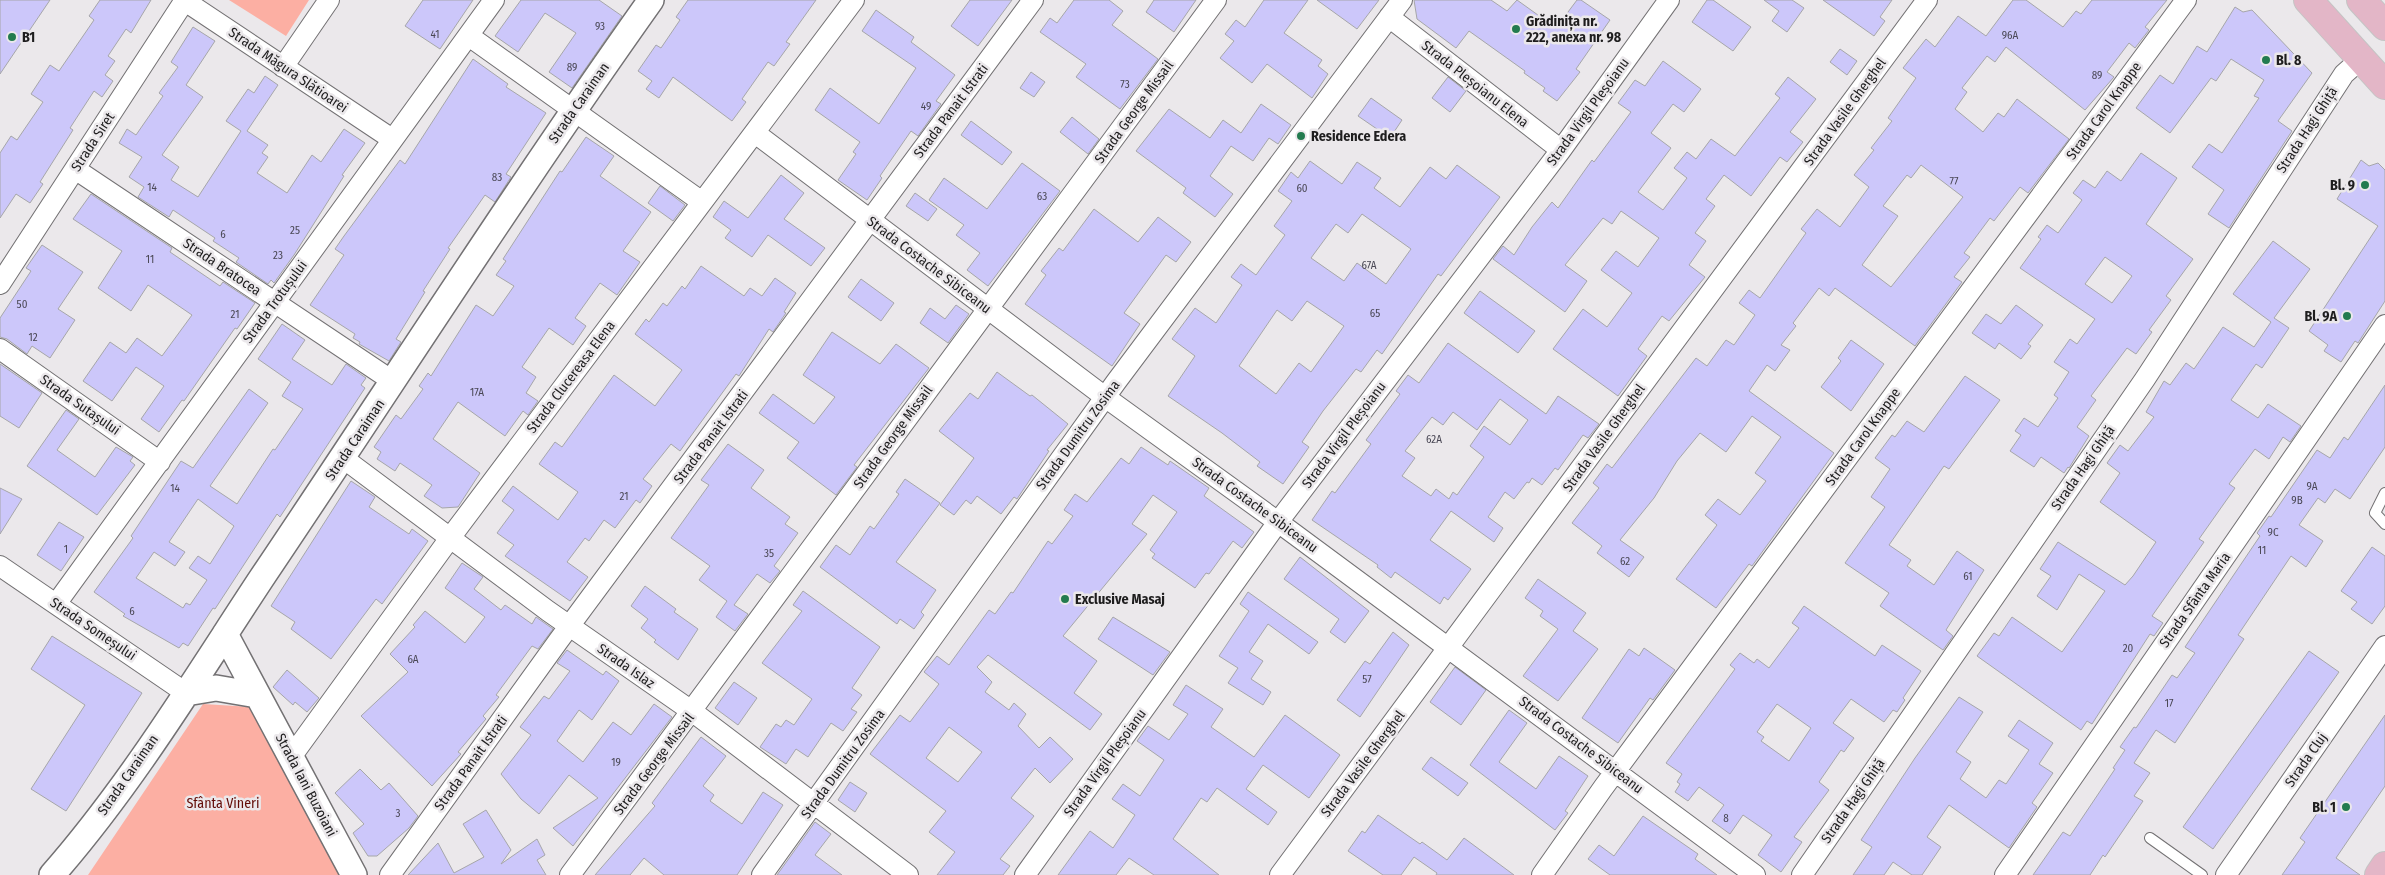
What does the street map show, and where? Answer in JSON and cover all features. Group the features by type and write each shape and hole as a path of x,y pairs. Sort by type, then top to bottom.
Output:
{"main road":[{"path":"2308,0 2385,85"},
{"path":"2361,0 2385,26"},
{"path":"2379,875 2385,866"}],"street":[{"path":"283,67 329,0"},
{"name":"Strada Trotușului","path":"56,604 494,0"},
{"name":"Strada Caraiman","path":"52,875 81,841 186,693 573,110 651,0"},
{"name":"Strada Clucereasa Elena","path":"291,757 450,538 854,0"},
{"name":"Strada Panait Istrati","path":"390,875 569,626 1033,0"},
{"name":"Strada George Missail","path":"570,875 693,712 1216,0"},
{"name":"Strada Dumitru Zosima","path":"762,875 1105,398 1402,0"},
{"name":"Strada Virgil Pleșoianu","path":"1025,875 1278,522 1562,150 1669,0"},
{"name":"Strada Vasile Gherghel","path":"1280,875 1450,648 1927,0"},
{"name":"Strada Carol Knappe","path":"1542,875 2186,0"},
{"name":"Strada Măgura Slătioarei","path":"185,1 392,139"},
{"name":"Strada Siret","path":"0,284 185,1"},
{"name":"Strada Pleșoianu Elena","path":"1389,18 1562,150"},
{"path":"468,36 702,202"},
{"name":"Strada Hagi Ghiță","path":"1802,875 2145,379 2344,74 2361,58"},
{"name":"Strada Costache Sibiceanu","path":"756,133 1105,398 1450,648 1755,875"},
{"name":"Strada Bratocea","path":"75,169 394,382"},
{"name":"Strada Sfânta Maria","path":"2005,875 2385,325"},
{"name":"Strada Sutașului","path":"0,349 160,462"},
{"name":"Strada Islaz","path":"343,458 569,626 693,712 908,875"},
{"name":"Strada Someșului","path":"0,566 186,693"},
{"name":"Strada Iani Buzoiani","path":"225,634 354,875"},
{"name":"Strada Cluj","path":"2226,875 2385,646"},
{"path":"186,693 216,688 257,695"}],"lane":[{"path":"2385,493 2375,513 2385,524"},
{"path":"2150,838 2202,875"}],"green space":[{"path":"229,0 309,0 286,36"},
{"name":"Sfânta Vineri","path":"203,704 252,707 343,875 88,875"}],"building":[{"name":"B1","path":"0,0 50,0 0,74"},
{"path":"100,0 151,0 131,33 126,29 108,56 115,61 105,75 113,81 102,97 94,91 70,128 73,130 40,182 43,184 30,203 16,194 0,218 0,153 11,136 17,140 43,102 31,94 50,65 59,71 94,20 89,16"},
{"path":"423,0 473,0 440,49 405,26"},
{"path":"521,0 599,0 622,16 572,88 549,72 576,33 545,13 518,52 495,36"},
{"path":"688,0 816,0 786,42 790,44 774,66 768,62 742,99 746,102 732,121 673,77 659,98 646,89 652,81 638,71 656,45 661,48 680,20 676,17"},
{"path":"970,0 1012,0 978,46 951,26"},
{"path":"1074,0 1109,0 1123,11 1112,25 1158,59 1120,109 1076,77 1086,64 1040,32 1050,18 1057,23"},
{"path":"1154,0 1196,0 1174,32 1146,12"},
{"path":"1264,0 1308,0 1284,33 1322,60 1318,66 1328,74 1312,98 1267,64 1252,83 1220,58 1234,41 1225,34 1236,20 1245,27"},
{"path":"1317,0 1379,0 1357,29"},
{"path":"1414,0 1491,0 1507,11 1517,0 1556,28 1577,0 1581,0 1610,20 1576,69 1580,72 1557,101 1543,91 1545,88 1524,73 1525,71 1469,31 1456,48 1417,19"},
{"path":"1707,0 1713,0 1751,27 1733,51 1692,22"},
{"path":"1764,0 1792,0 1804,8 1787,32 1772,21 1779,11"},
{"path":"1823,0 1892,0 1880,17 1885,21 1874,36"},
{"path":"2013,0 2026,0 2063,27 2076,11 2081,14 2092,0 2167,0 2145,27 2149,30 2135,48 2129,43 2107,72 2114,77 2085,110 2006,47 1995,62 1987,56 1962,88 1967,92 1955,109 1983,132 1998,113 2004,117 2017,99 2069,139 2028,193 2020,187 1994,221 1990,218 1964,253 1970,257 1954,277 1962,282 1915,346 1835,288 1829,296 1819,288 1793,323 1796,326 1781,345 1790,350 1775,371 1767,365 1749,391 1834,453 1752,566 1749,564 1716,608 1676,579 1717,525 1705,515 1718,499 1740,515 1766,481 1755,473 1781,437 1752,416 1726,452 1700,433 1677,461 1654,498 1620,540 1644,557 1629,577 1597,553 1602,546 1572,523 1599,488 1593,483 1607,464 1612,468 1696,358 1707,366 1726,340 1734,345 1755,315 1739,303 1749,290 1760,298 1806,233 1801,229 1817,209 1840,227 1869,187 1854,175 1874,150 1871,148 1892,121 1888,118 1916,78 1903,68 1926,39 1935,47 1958,16 1986,36","holes":["1921,165 1963,197 1891,287 1862,265 1898,216 1883,206 1907,175 1911,178"]},
{"path":"2235,7 2243,12 2252,10 2312,73 2278,121 2292,131 2229,228 2208,214 2224,190 2192,167 2209,144 2222,153 2259,98 2254,96 2264,80 2231,59 2216,81 2211,78 2170,133 2136,108 2160,75 2173,84 2197,46 2207,52"},
{"path":"876,10 914,37 911,42 955,75 936,101 941,104 918,136 911,131 880,176 882,178 867,200 838,180 856,154 853,152 860,142 815,110 830,88 879,124 916,68 862,31"},
{"path":"193,27 215,41 186,85 203,97 162,155 179,167 171,180 198,197 241,131 226,121 248,89 254,93 265,76 278,85 247,131 268,145 262,153 268,157 257,173 287,193 312,155 321,162 344,129 365,143 342,175 344,176 274,283 271,280 268,284 236,262 239,258 213,241 215,238 173,210 169,217 138,197 144,187 129,177 142,157 119,143 127,129 136,135 163,96 159,93 178,67 171,62"},
{"path":"1840,49 1857,61 1847,75 1830,62"},
{"path":"473,59 508,84 506,87 546,113 506,174 511,177 495,202 485,195 448,248 450,249 423,291 425,292 396,339 401,342 389,361 359,344 360,342 353,338 355,334 310,305 344,255 335,249 400,160 405,164"},
{"path":"1663,61 1701,89 1684,112 1673,104 1651,133 1671,148 1638,192 1663,210 1687,178 1674,168 1687,152 1696,159 1711,139 1735,156 1780,98 1775,94 1788,77 1816,99 1790,132 1803,142 1787,162 1780,157 1751,196 1724,175 1706,199 1715,206 1695,233 1706,241 1689,265 1705,277 1669,321 1662,316 1638,349 1647,356 1618,396 1553,349 1583,309 1607,327 1632,293 1601,270 1616,251 1638,267 1659,238 1621,211 1612,224 1603,218 1565,265 1587,281 1565,312 1493,259 1503,246 1514,255 1532,227 1552,202 1558,208 1592,160 1594,162 1631,112 1618,103 1635,80 1645,86"},
{"path":"1031,72 1045,82 1034,97 1020,88"},
{"path":"1448,77 1466,91 1450,112 1432,98"},
{"path":"1371,98 1402,120 1390,138 1358,116"},
{"path":"1261,104 1291,125 1278,144 1269,138 1253,161 1231,146 1210,176 1233,194 1215,217 1183,193 1186,188 1136,151 1169,109 1210,138 1223,120 1241,133"},
{"path":"1072,117 1099,139 1088,154 1060,132"},
{"path":"971,121 1012,152 1002,165 961,135"},
{"path":"586,137 614,156 600,176 651,212 623,251 640,262 617,295 600,283 575,318 586,326 573,345 549,328 522,367 536,377 526,393 538,401 528,415 523,411 505,436 458,402 433,439 480,473 458,507 442,508 424,496 432,485 400,463 395,471 377,459 381,452 374,447 396,415 401,419 423,389 419,386 428,373 431,376 476,305 493,316 514,286 496,275 506,261 503,259 560,171 562,172"},
{"path":"2141,153 2177,178 2146,224 2193,259 2166,296 2171,300 2149,330 2152,332 2136,354 2127,348 2091,396 2096,400 2077,427 2089,436 2069,468 2064,473 2041,457 2034,467 2010,451 2021,435 2015,431 2024,418 2038,427 2058,398 2054,395 2069,372 2054,362 2070,339 2077,344 2095,319 2020,268 2041,239 2038,237 2047,225 2058,233 2082,200 2073,193 2083,180 2095,188 2107,171 2121,181","holes":["2105,257 2132,276 2112,303 2085,284"]},
{"name":"Bl. 9A","path":"2361,160 2369,166 2378,163 2385,170 2385,301 2358,343 2355,341 2341,362 2324,351 2328,345 2309,331 2378,226 2337,199"},
{"path":"1310,161 1342,184 1357,162 1381,178 1374,188 1400,207 1430,167 1446,179 1457,165 1500,197 1441,276 1438,274 1382,354 1377,350 1361,372 1356,369 1323,411 1302,442 1309,447 1283,484 1257,466 1260,462 1168,396 1195,356 1172,339 1195,308 1216,323 1242,285 1231,277 1241,264 1256,275 1285,235 1274,226 1292,201 1278,191 1291,172 1298,178","holes":["1362,214 1411,249 1386,284 1357,263 1344,281 1311,258 1336,224 1348,233","1307,301 1344,326 1311,372 1299,363 1276,394 1239,366 1277,310 1292,321"]},
{"path":"1022,163 1060,191 988,286 967,270 980,253 956,235 964,225 929,200 944,178 987,209"},
{"path":"781,175 804,193 784,219 825,248 811,266 768,235 752,257 725,238 731,230 713,217 724,201 748,218"},
{"path":"660,186 685,205 673,221 648,203"},
{"path":"915,193 937,209 928,221 906,206"},
{"path":"91,194 172,248 170,252 220,286 223,282 255,303 237,329 235,328 184,401 182,400 159,432 141,419 164,386 136,367 112,401 83,381 110,342 126,353 137,338 162,356 192,315 148,285 131,311 98,288 122,251 73,219"},
{"path":"1094,209 1138,242 1158,217 1191,242 1176,262 1166,255 1124,313 1140,324 1112,366 1025,304 1046,275 1041,271 1059,248 1063,251"},
{"path":"2273,241 2310,269 2274,318 2289,328 2262,368 2256,364 2231,400 2258,418 2268,404 2301,426 2290,442 2283,437 2269,459 2255,449 2229,484 2235,488 2199,539 2204,542 2152,616 2163,623 2154,636 2150,634 2092,724 2087,721 2081,730 1977,656 1994,633 1999,636 2012,617 2062,652 2105,591 2079,574 2057,610 2037,596 2051,576 2040,569 2058,542 2125,585 2133,576 2156,542 2100,502 2120,473 2107,463 2120,445 2128,451 2154,417 2146,412 2164,381 2170,385 2186,363 2194,369 2223,327 2254,347 2271,322 2233,294"},
{"path":"42,245 83,272 58,309 75,320 50,358 32,346 27,354 7,339 0,337 0,318 31,271 26,268"},
{"path":"701,266 744,296 750,288 762,296 775,278 796,293 784,312 786,313 773,332 769,329 739,376 736,374 680,451 671,444 643,479 652,486 640,503 636,500 615,528 604,520 589,541 585,538 567,562 588,577 570,601 505,556 514,545 497,533 514,510 502,501 513,486 558,520 578,492 539,464 555,442 562,447 614,375 655,406 682,370 635,334 646,319 649,322 663,303 667,306 682,286 685,289"},
{"path":"861,279 894,303 881,321 848,297"},
{"path":"1480,291 1535,331 1518,353 1464,313"},
{"path":"956,305 969,314 948,343 920,323 930,308 945,319"},
{"path":"2016,305 2043,325 2028,344 2031,346 2021,359 1999,343 1995,349 1972,333 1986,314 2001,324"},
{"path":"282,324 305,340 292,359 332,385 346,364 366,378 361,385 365,388 280,517 277,514 215,609 213,608 188,646 183,643 179,648 123,616 125,614 94,592 133,538 131,536 181,461 193,468 249,389 268,403 210,486 237,504 273,449 275,450 303,409 282,396 291,382 258,359","holes":["198,499 234,526 210,564 198,556 189,568 207,580 190,605 186,603 183,608 136,578 154,552 175,566 185,552 169,542"]},
{"path":"832,332 880,364 896,344 929,368 854,465 857,467 836,495 787,458 799,442 759,413 773,394 814,424 835,397 803,375"},
{"path":"1851,340 1884,364 1851,411 1821,387 1841,361 1838,358"},
{"path":"1448,343 1546,414 1558,396 1599,424 1588,438 1583,435 1558,470 1555,468 1542,485 1532,478 1514,499 1505,492 1488,517 1503,528 1494,542 1451,511 1430,540 1471,569 1448,600 1444,597 1440,604 1395,572 1391,578 1377,567 1378,565 1312,520 1332,491 1335,493 1371,444 1366,440 1400,394 1396,391 1408,375 1419,383","holes":["1500,399 1528,420 1510,445 1484,426 1470,446 1484,457 1457,495 1453,492 1449,499 1436,489 1431,496 1402,476 1415,458 1405,451 1432,417 1443,425 1453,412 1477,430"]},
{"path":"0,364 42,393 19,428 0,416"},
{"path":"997,372 1030,396 1032,395 1068,424 1047,450 1049,451 1017,499 1014,497 1001,514 977,496 971,504 966,500 954,515 940,505 974,458 939,431 970,393 978,399"},
{"path":"1965,376 2000,400 1949,469 1944,466 1889,545 1911,560 1907,566 1934,585 1957,551 1984,570 1946,630 1953,636 1943,650 1880,606 1889,593 1845,563 1885,507 1871,497 1890,469 1875,458 1892,435 1895,437 1907,421 1924,432"},
{"path":"2385,385 2385,447 2350,499 2335,489 2325,503 2318,498 2299,525 2323,541 2306,567 2291,556 2238,635 2244,639 2175,743 2156,730 2134,763 2150,773 2134,796 2143,801 2105,857 2103,855 2090,875 2033,875 2063,832 2070,836 2115,769 2113,768 2125,750 2120,747 2134,727 2136,728 2172,675 2177,678 2195,653 2185,647 2260,536 2257,533 2269,516 2271,517 2317,450 2330,458 2344,437 2348,440"},
{"path":"66,410 79,419 57,450 95,477 116,447 133,457 130,461 135,465 97,515 27,466"},
{"path":"728,444 764,470 751,488 790,517 785,524 798,533 774,566 780,571 770,583 757,574 734,605 748,614 735,631 716,617 727,601 699,580 710,566 671,538 709,485 701,480"},
{"path":"1141,447 1168,465 1170,461 1209,488 1204,496 1254,532 1242,548 1233,541 1209,574 1206,573 1195,588 1152,558 1155,554 1150,550 1177,512 1153,495 1132,524 1147,534 1063,636 1097,661 1074,693 1102,714 1090,730 988,655 977,667 992,682 985,692 1009,710 1014,703 1026,714 1018,726 1039,748 1050,737 1073,759 1050,783 1035,768 1011,798 1034,816 1000,859 1010,866 1003,875 937,875 955,852 929,832 946,811 870,754 900,715 910,722 939,684 924,672 937,656 949,665 989,610 995,614 1011,592 1013,593 1048,541 1052,544 1073,516 1064,510 1075,494 1087,502 1121,458 1129,464","holes":["949,727 982,752 958,782 926,758"]},
{"path":"905,479 940,503 896,562 936,590 921,612 924,615 914,629 900,619 897,624 820,567 836,545 850,555 870,526 874,529 899,494 896,492"},
{"path":"351,481 375,497 369,507 409,534 412,529 428,541 382,604 376,599 331,659 291,629 295,622 271,606"},
{"path":"0,488 22,499 0,534"},
{"path":"59,522 84,537 61,571 37,555"},
{"path":"2372,547 2385,556 2385,606 2372,624 2351,609 2357,602 2341,591"},
{"path":"1300,557 1369,611 1345,643 1330,632 1339,619 1284,579"},
{"path":"462,563 483,577 474,589 501,610 505,605 532,624 536,617 553,629 538,649 532,646 496,695 499,697 483,716 486,719 458,752 461,754 432,786 361,716 408,672 390,654 415,627 413,625 425,611 465,643 485,617 445,588"},
{"path":"1538,579 1586,613 1573,631 1598,649 1558,701 1523,676 1558,629 1540,616 1543,611 1525,598"},
{"path":"645,586 676,609 674,612 698,629 678,660 654,642 656,640 641,628 648,619 631,606"},
{"path":"803,591 880,647 852,688 862,695 851,709 857,712 843,731 831,723 808,757 796,749 786,764 760,747 776,724 781,727 786,720 794,725 812,699 762,663 802,611 793,605"},
{"path":"1248,592 1318,642 1309,654 1268,624 1249,652 1263,661 1251,679 1271,692 1263,705 1228,683 1238,668 1219,656 1249,611 1240,604"},
{"path":"1804,606 1875,656 1882,645 1921,671 1903,698 1905,700 1897,712 1893,710 1884,722 1851,699 1833,723 1854,738 1844,752 1841,750 1819,782 1829,790 1794,837 1802,842 1781,872 1758,855 1772,835 1743,815 1730,834 1712,821 1724,805 1699,787 1688,801 1675,792 1680,784 1677,782 1682,774 1666,763 1735,669 1730,665 1740,653 1754,663 1757,659 1769,668 1799,628 1792,623","holes":["1777,704 1811,728 1789,761 1761,741 1764,737 1757,732"]},
{"path":"1113,617 1170,652 1153,675 1098,639"},
{"path":"1393,632 1409,645 1360,717 1337,700 1365,661 1370,664"},
{"path":"52,636 142,693 66,811 31,789 85,705 31,669"},
{"path":"1644,648 1675,670 1653,700 1650,698 1618,743 1582,718 1629,649 1639,656"},
{"path":"567,650 603,675 606,671 619,681 592,720 579,710 557,741 583,762 613,722 631,735 654,704 672,717 573,846 553,828 598,798 569,775 539,814 521,799 501,774 531,735 520,727 544,696 549,699 570,671 557,663"},
{"path":"2309,651 2339,672 2213,849 2183,827"},
{"path":"1455,667 1486,690 1461,725 1430,702"},
{"path":"287,670 319,698 307,712 295,702 293,705 273,687"},
{"path":"734,682 757,698 738,725 715,708"},
{"path":"1186,685 1223,709 1211,727 1254,757 1285,715 1340,755 1309,798 1263,765 1246,789 1277,812 1268,825 1217,788 1207,802 1201,798 1173,839 1219,875 1154,875 1129,858 1116,875 1058,875 1090,831 1113,848 1135,815 1112,799 1123,784 1140,796 1164,760 1137,741 1148,726 1169,740 1188,714 1173,705"},
{"path":"1959,697 1983,712 1956,752 1971,762 1960,779 1986,798 1999,780 2006,784 2029,750 2008,736 2019,720 2053,743 2039,764 2053,773 2032,803 2037,807 2009,848 1949,805 1927,837 1941,847 1922,875 1912,875 1893,862 1884,875 1853,875 1872,847 1861,840 1915,758"},
{"path":"1509,710 1527,723 1499,762 1536,789 1559,756 1588,776 1565,811 1568,813 1555,830 1470,765"},
{"name":"Bl. 1","path":"2385,715 2385,786 2336,858 2360,875 2282,875 2305,842 2300,838"},
{"path":"701,737 726,756 703,786 714,795 710,801 742,824 763,792 783,805 737,875 664,875 644,858 630,875 595,875 655,806 652,803"},
{"path":"1431,757 1468,783 1458,796 1422,769"},
{"path":"360,769 381,790 389,783 418,816 409,828 377,856 368,856 353,833 364,824 335,793"},
{"path":"850,782 867,793 855,812 838,800"},
{"path":"486,810 511,850 501,864 537,839 545,855 537,860 546,875 408,875 438,843 454,873 484,857 463,824"},
{"path":"1378,815 1447,860 1464,838 1514,875 1436,875 1437,873 1414,857 1401,875 1383,875 1348,851 1362,831 1365,833"},
{"path":"1643,816 1698,854 1695,859 1717,875 1610,875 1588,859 1599,845 1614,856"},
{"path":"815,822 831,834 815,855 842,875 777,875"}],"place":[{"name":"Grădinița nr. 222, anexa nr. 98","path":"1516,29"},
{"name":"B1","path":"12,37"},
{"name":"Bl. 8","path":"2266,60"},
{"name":"Residence Edera","path":"1301,136"},
{"name":"Bl. 9","path":"2365,185"},
{"name":"Bl. 9A","path":"2347,316"},
{"name":"Exclusive Masaj","path":"1065,599"},
{"name":"Bl. 1","path":"2346,807"}]}
